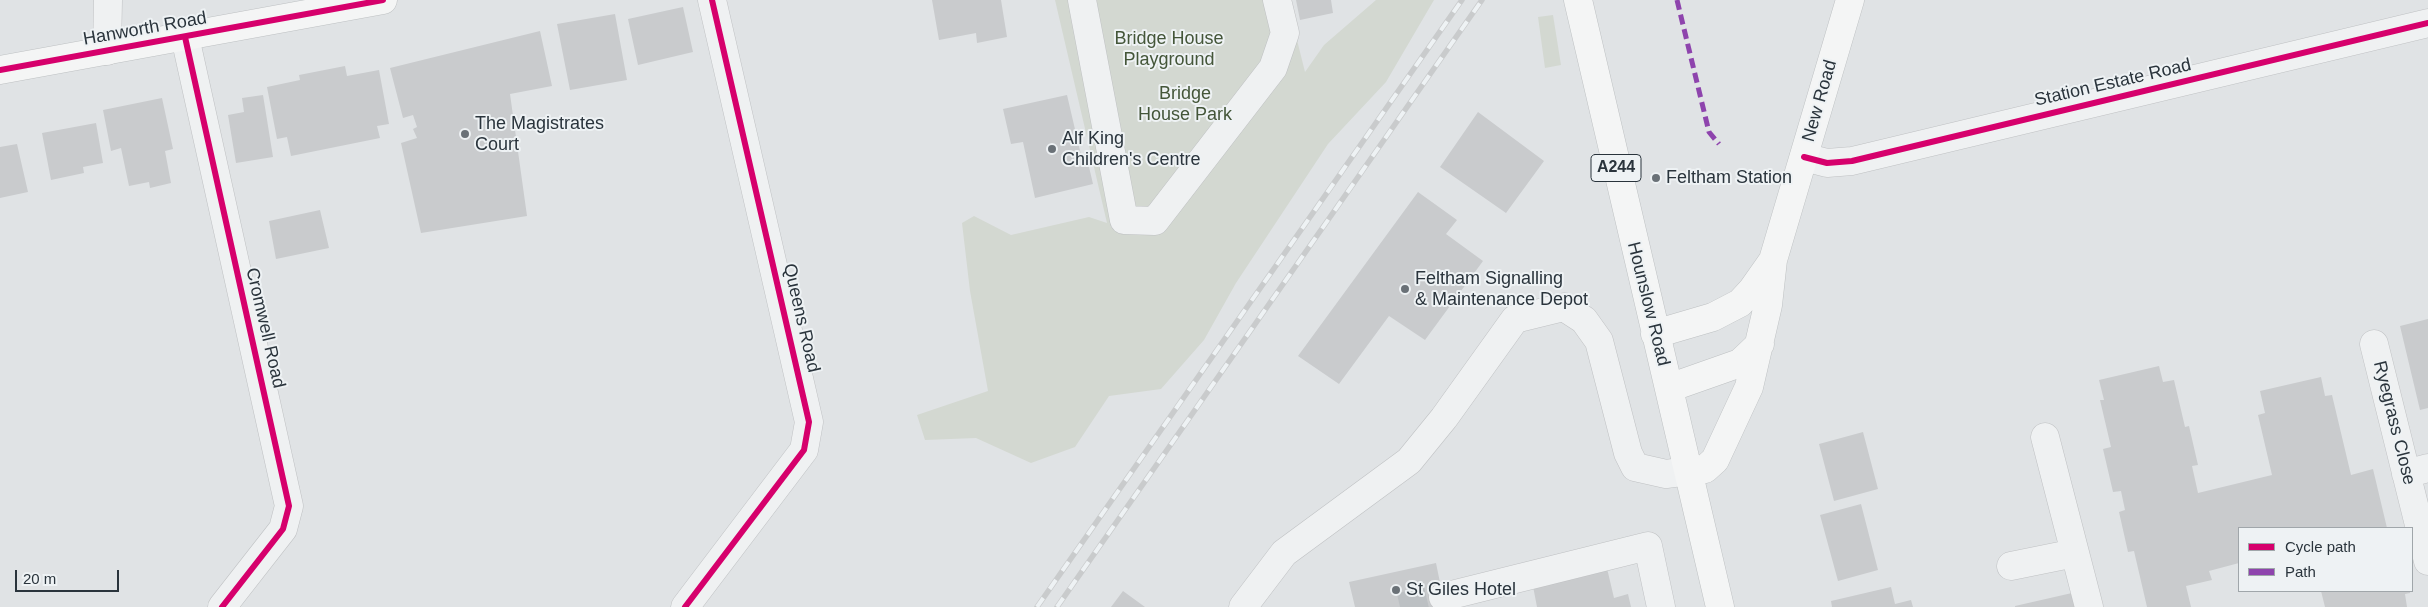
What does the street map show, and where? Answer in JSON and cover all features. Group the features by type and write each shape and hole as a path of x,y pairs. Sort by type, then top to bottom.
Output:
{"main road":[{"name":"Hanworth Road","path":"0,70 383,0"},
{"name":"New Road","path":"1773,260 1850,0"},
{"name":"Hounslow Road","path":"1578,1 1720,607"},
{"path":"1656,334 1713,317 1740,303 1752,290 1773,260"},
{"path":"1689,471 1711,466 1718,455 1749,387 1768,305 1773,260"},
{"path":"1669,388 1740,363 1760,344"}],"street":[{"path":"107,51 108,0"},
{"name":"Queens Road","path":"685,607 804,450 809,422 712,0"},
{"path":"1082,0 1124,220 1155,221 1273,68 1285,33 1277,0"},
{"name":"Station Estate Road","path":"1804,157 1827,162 1852,161 2428,23"},
{"name":"Cromwell Road","path":"185,37 289,506 283,529 222,607"},
{"path":"1243,607 1284,553 1409,461 1444,418 1515,319 1564,307 1584,320 1599,341 1628,453 1635,467 1666,474 1689,471"},
{"name":"Ryegrass Close","path":"2374,344 2417,471 2428,561"},
{"path":"2045,437 2089,607"},
{"path":"1443,597 1648,546 1661,607"},
{"path":"2011,566 2075,553"}],"green space":[{"path":"1055,0 1287,0 1305,72 1324,45 1376,0 1434,0 1386,82 1328,144 1236,283 1204,340 1161,389 1109,396 1075,447 1031,463 976,438 925,440 917,415 988,391 970,291 962,223 974,216 1011,235 1089,217 1107,223"},
{"path":"1553,15 1561,65 1545,68 1538,17"}],"building":[{"path":"932,0 1001,0 1007,37 977,43 976,33 939,40"},
{"path":"1296,0 1331,0 1333,13 1300,20"},
{"path":"683,7 693,52 638,65 628,19"},
{"path":"615,14 627,80 570,90 557,24"},
{"name":"The Magistrates Court","path":"540,31 552,86 510,94 527,216 421,233 401,143 417,138 413,129 417,127 413,115 403,118 390,68"},
{"path":"345,66 347,76 379,70 389,124 377,126 380,138 291,156 287,137 277,139 267,87 300,80 299,75"},
{"path":"263,95 273,157 236,163 228,115 244,112 242,98"},
{"name":"Alf King Children's Centre","path":"1067,95 1081,155 1086,154 1093,184 1035,198 1023,142 1011,144 1003,109"},
{"path":"162,98 173,149 165,151 171,183 150,188 149,182 129,186 121,148 111,151 103,110"},
{"path":"1478,112 1544,161 1506,213 1440,167"},
{"path":"96,123 103,163 83,167 84,173 51,180 42,133"},
{"path":"17,144 28,192 0,198 0,147"},
{"name":"Feltham Signalling & Maintenance Depot","path":"1418,192 1457,220 1446,234 1483,261 1425,340 1389,316 1339,384 1298,356"},
{"path":"320,210 329,248 276,259 269,221"},
{"path":"2428,319 2428,408 2420,410 2400,326"},
{"path":"2159,366 2163,382 2174,380 2185,427 2189,426 2198,465 2192,466 2198,493 2272,475 2258,415 2265,413 2260,391 2321,377 2325,396 2332,395 2351,475 2373,469 2387,527 2238,527 2238,563 2209,571 2212,580 2186,586 2191,607 2147,607 2134,551 2128,552 2119,512 2125,510 2121,491 2113,492 2103,449 2111,447 2100,400 2104,400 2099,380"},
{"path":"1863,432 1878,489 1834,501 1819,444"},
{"path":"1861,504 1878,570 1838,581 1820,515"},
{"name":"St Giles Hotel","path":"1436,563 1445,607 1355,607 1349,582"},
{"name":"St Giles Hotel","path":"1606,564 1614,598 1628,594 1631,607 1537,607 1532,581"},
{"path":"1891,587 1895,604 1911,600 1913,607 1832,607 1831,601"},
{"path":"1123,591 1145,607 1111,607"},
{"path":"2321,592 2410,592 2405,594 2407,607 2325,607"},
{"path":"2072,593 2075,607 2015,607 2015,606"}],"tunnel":[{"path":"1400,607 1443,597"}],"railway":[{"path":"1037,607 1462,0"},
{"path":"1057,607 1482,0"}],"marked path":[{"path":"1677,0 1709,132 1719,144"}],"cycle path":[{"path":"0,70 383,0"},
{"path":"685,607 804,450 809,422 712,0"},
{"path":"1804,157 1827,163 1852,161 2428,23"},
{"path":"185,37 289,506 283,529 222,607"}],"place":[{"name":"The Magistrates Court","path":"465,134"},
{"name":"Alf King Children's Centre","path":"1052,149"},
{"name":"Feltham Station","path":"1656,178"},
{"name":"Feltham Signalling & Maintenance Depot","path":"1405,289"},
{"name":"St Giles Hotel","path":"1396,590"}],"park label":[{"name":"Bridge House Playground","path":"1169,49"},
{"name":"Bridge House Park","path":"1185,104"}]}
